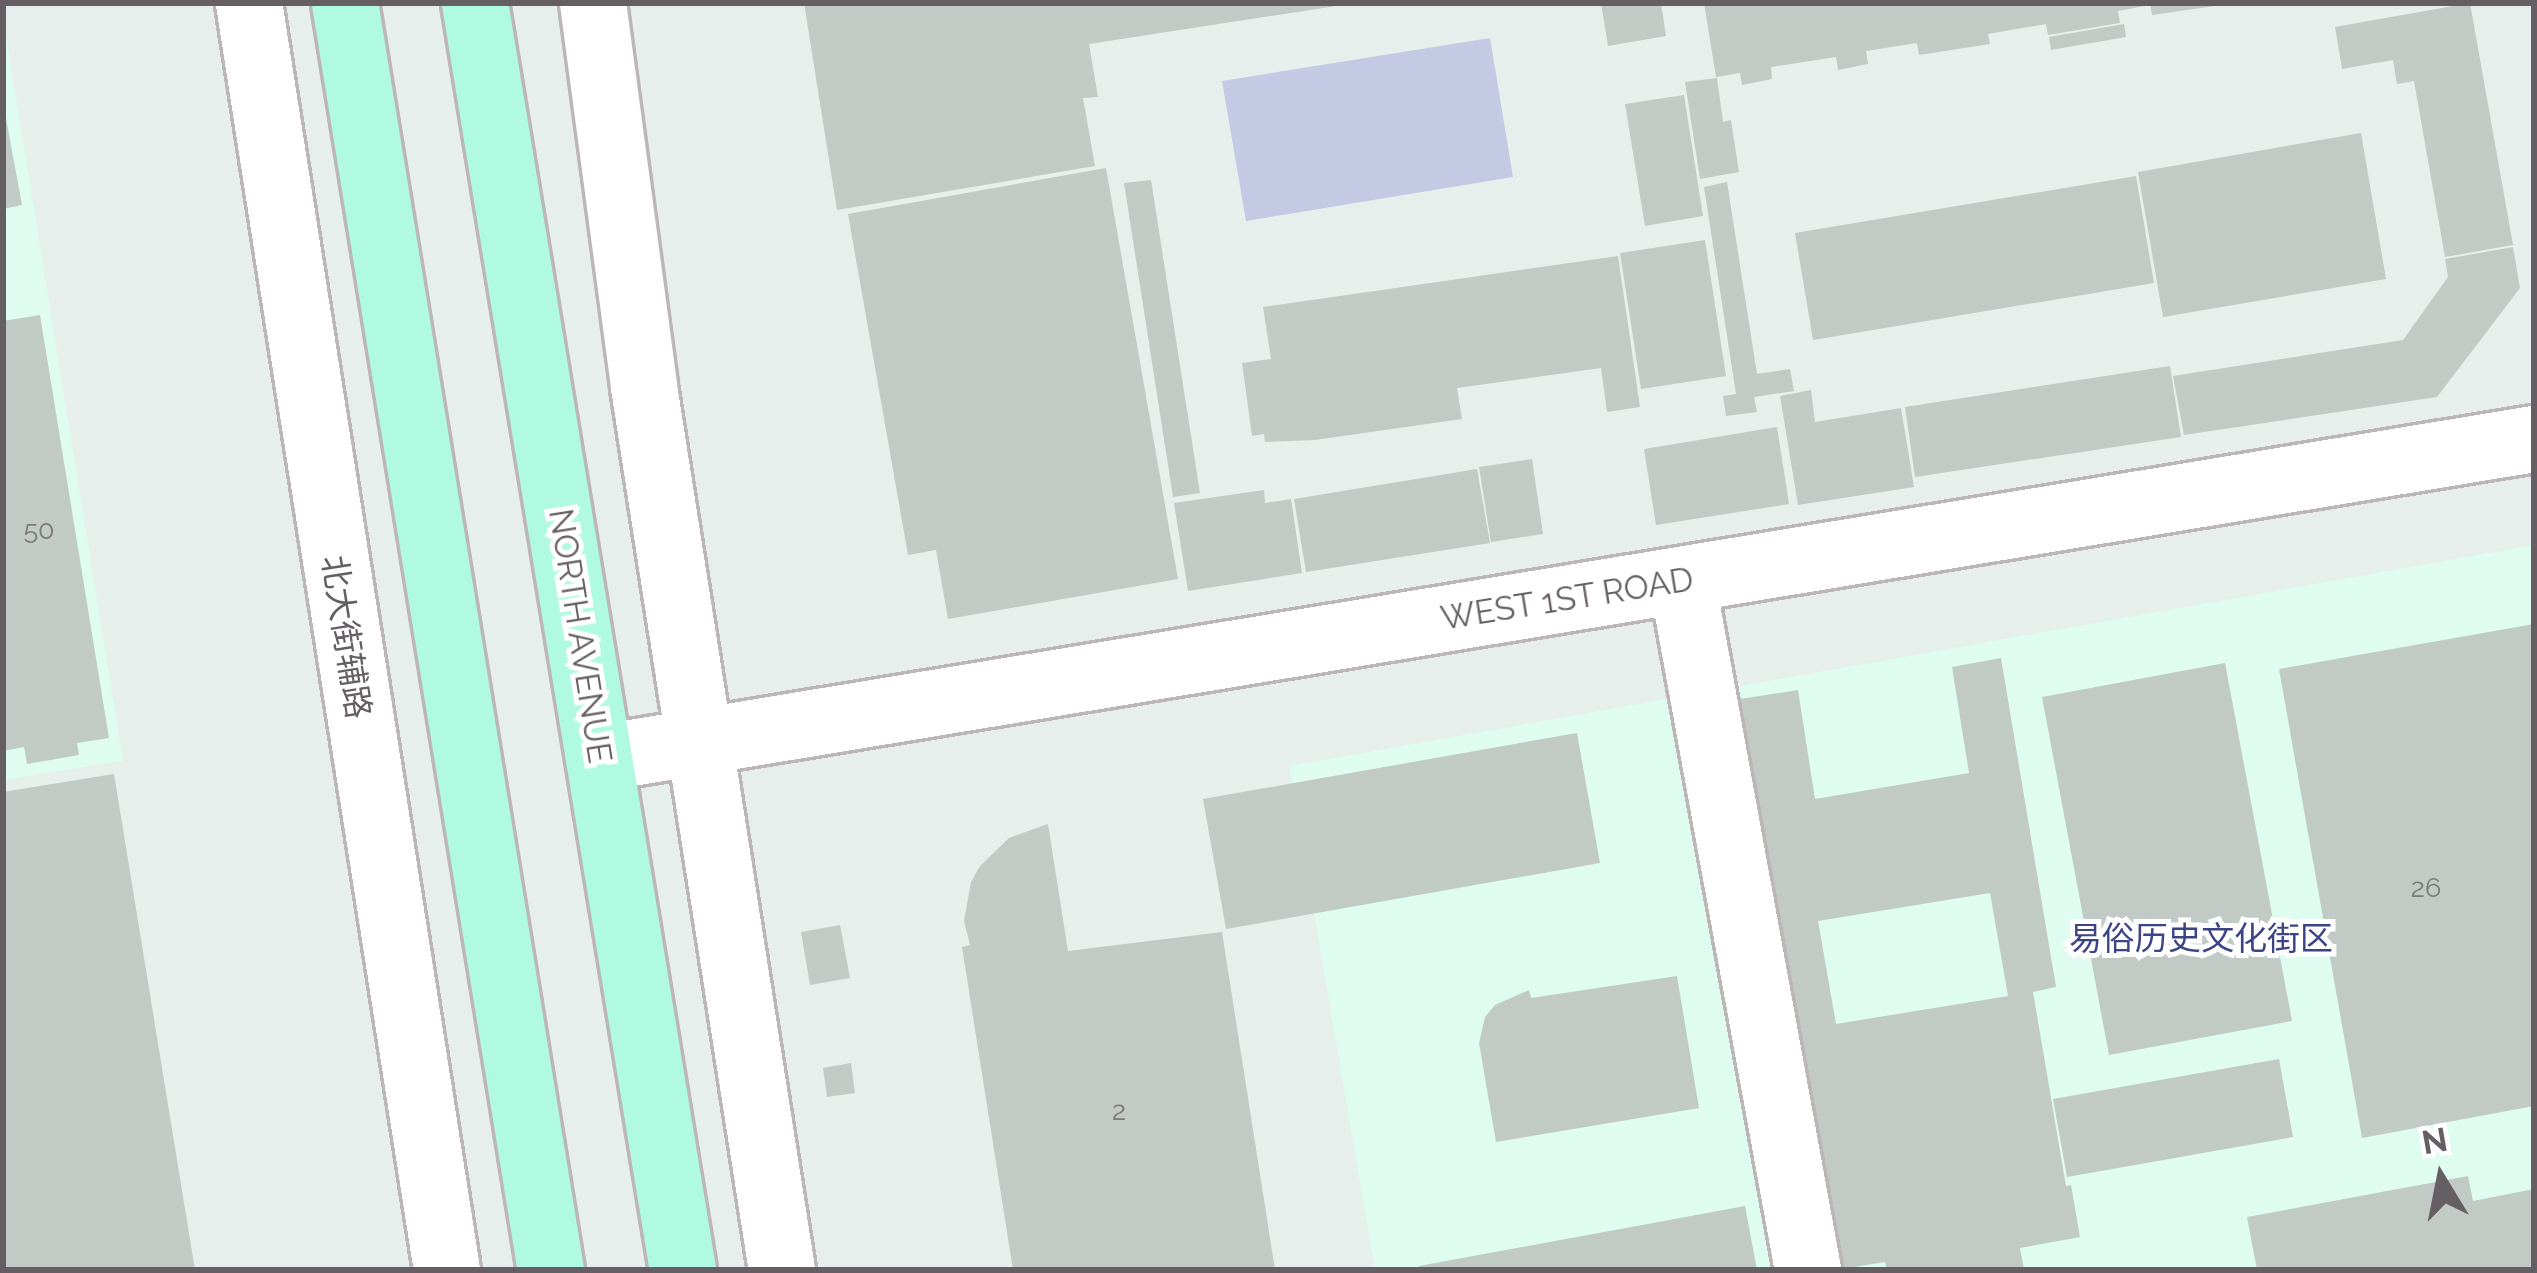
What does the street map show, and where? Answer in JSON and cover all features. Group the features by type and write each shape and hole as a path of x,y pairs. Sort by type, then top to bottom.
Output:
{"main road":[{"path":"345,3 551,1270"},
{"name":"NORTH AVENUE","path":"476,3 683,1270"}],"street":[{"name":"北大街辅路","path":"249,3 447,1270"},
{"path":"593,3 698,743 782,1270"},
{"name":"WEST 1ST ROAD","path":"601,758 2534,439"},
{"path":"1682,580 1808,1270"}],"shaded area":[{"path":"3,17 123,761 3,780"},
{"path":"1490,38 1513,177 1246,221 1222,81"},
{"name":"易俗历史文化街区","path":"2534,545 2534,1270 1375,1270 1289,766"}],"building":[{"path":"804,3 1336,6 1089,44 1098,97 1083,98 1095,166 837,210"},
{"path":"1601,3 1661,3 1666,36 1608,46"},
{"path":"1704,3 2150,5 2118,11 2120,23 2048,35 2046,24 1988,34 1990,44 1919,55 1917,43 1866,51 1868,64 1838,70 1836,57 1771,67 1772,79 1742,85 1740,73 1716,77"},
{"path":"2150,3 2215,3 2215,6 2152,15"},
{"path":"2470,3 2513,245 2445,257 2414,81 2397,84 2393,60 2342,69 2335,27"},
{"path":"2124,24 2126,37 2051,50 2049,37"},
{"path":"1717,78 1723,122 1731,120 1739,172 1700,179 1685,82"},
{"path":"1684,95 1703,216 1645,226 1625,104"},
{"path":"3,102 22,205 3,209"},
{"path":"2361,133 2386,279 2163,317 2138,172"},
{"path":"1106,168 1178,579 948,619 936,550 908,555 848,214"},
{"path":"2136,176 2154,283 1813,340 1795,233"},
{"path":"1151,180 1200,493 1173,497 1124,183"},
{"path":"1727,182 1757,374 1790,369 1794,391 1754,397 1757,412 1726,416 1723,396 1736,394 1704,187"},
{"path":"1705,240 1726,376 1641,389 1620,253"},
{"path":"2513,247 2520,288 2437,397 2184,435 2173,376 2403,340 2448,277 2445,259"},
{"path":"1618,256 1640,407 1607,412 1601,368 1457,388 1462,419 1315,440 1265,442 1264,434 1252,436 1242,363 1271,359 1263,307"},
{"path":"40,315 109,738 77,743 79,755 27,764 24,747 3,751 3,321"},
{"path":"2170,366 2181,437 1915,477 1905,407"},
{"path":"1811,390 1815,422 1901,408 1914,487 1798,505 1780,396"},
{"path":"1777,427 1789,504 1656,525 1644,449"},
{"path":"1532,459 1543,534 1491,542 1479,467"},
{"path":"1477,469 1490,543 1306,572 1294,499"},
{"path":"1264,490 1265,503 1291,499 1302,573 1188,591 1174,503"},
{"path":"2534,624 2534,1106 2362,1138 2279,669"},
{"path":"2001,658 2056,987 2033,992 2066,1186 2071,1185 2080,1237 2020,1248 2024,1270 1887,1270 1885,1262 1836,1270 1734,700 1798,690 1815,799 1969,773 1952,667","holes":["1990,893 2008,996 1836,1024 1818,921"]},
{"path":"2225,663 2292,1021 2109,1055 2042,697"},
{"path":"1577,733 1600,863 1226,929 1203,799"},
{"path":"114,774 195,1270 3,1270 3,792"},
{"path":"1048,824 1068,951 1222,932 1275,1270 1013,1270 962,947 970,945 964,921 971,882 980,866 1009,838"},
{"path":"840,925 850,978 810,985 801,932"},
{"path":"1677,976 1699,1108 1496,1142 1479,1043 1485,1017 1495,1005 1529,990 1531,998"},
{"path":"2279,1059 2293,1137 2067,1177 2053,1099"},
{"path":"851,1063 855,1093 827,1097 823,1068"},
{"path":"2468,1176 2473,1201 2534,1189 2534,1270 2257,1270 2247,1217"},
{"path":"1745,1206 1757,1270 1419,1270 1419,1266"}]}
